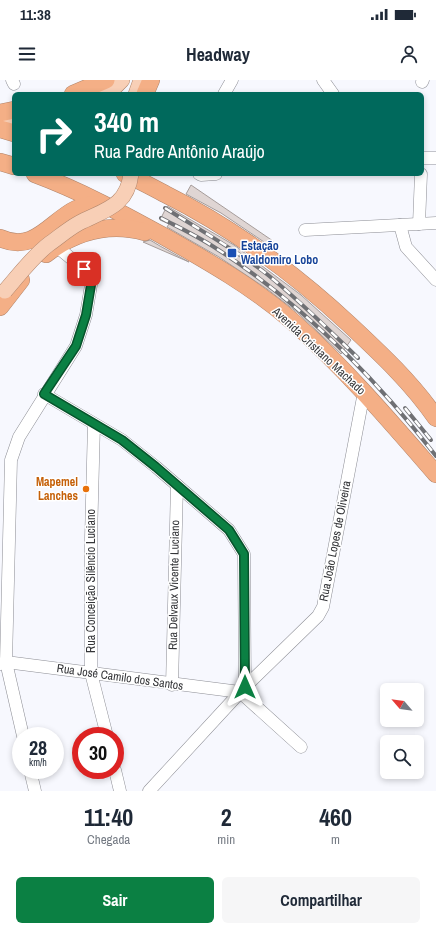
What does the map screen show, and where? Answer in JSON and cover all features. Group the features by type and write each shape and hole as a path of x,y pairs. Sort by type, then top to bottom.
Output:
{"highway":[{"path":"147,92 151,80"},
{"path":"85,92 104,89"},
{"path":"0,113 12,110"},
{"path":"0,162 12,165"},
{"name":"Avenida Cristiano Machado","path":"40,176 111,207 203,258 242,283 290,320 364,392 436,474"},
{"path":"129,176 221,224 264,253 318,295 409,384 436,418"},
{"path":"156,176 181,202"},
{"path":"0,238 12,242 34,240 73,209 84,205 94,204 111,207"},
{"path":"0,248 15,252 32,253 80,235 99,229 109,228 127,227 166,238"},
{"path":"2,299 52,246"}],"main road":[{"path":"104,89 122,80"},
{"path":"137,92 141,80"},
{"path":"52,246 78,224 106,212 115,205 123,196 129,185 131,176"}],"street":[{"path":"225,92 232,80"},
{"path":"424,158 436,158"},
{"path":"419,224 421,176"},
{"path":"305,230 436,223"},
{"path":"400,225 406,247 436,280"},
{"path":"21,727 3,663 11,460 19,437 44,394 76,346 86,315 91,285 84,269 52,246"},
{"name":"Rua João Lopes de Oliveira","path":"150,791 243,690 318,616 323,607 364,392"},
{"path":"44,394 122,440 156,467 229,530 244,554 243,690 300,747"},
{"name":"Rua Conceição Silêncio Luciano","path":"94,424 91,538 91,673 105,727"},
{"name":"Rua Delvaux Vicente Luciano","path":"172,685 176,485"},
{"name":"Rua José Camilo dos Santos","path":"3,663 91,673 172,685 243,690"},
{"path":"32,779 35,791"},
{"path":"117,779 120,791"}],"building":[{"path":"191,185 273,241 270,246 221,213 186,194"},
{"path":"167,206 234,245 301,295 351,340 341,354 298,313 267,289 219,257 167,227 169,224 160,220"},
{"path":"150,240 160,246 189,262 143,242"}],"railway":[{"path":"165,208 231,249 268,275 303,305 358,358"},
{"path":"161,218 208,243 246,268 306,316 361,369 387,397 436,456"},
{"path":"405,408 431,440"}],"place":[{"name":"Estação Waldomiro Lobo","path":"232,253"},
{"name":"Mapemel Lanches","path":"86,489"}],"route":[{"path":"84,269 91,285 86,315 76,346 44,394 122,440 156,467 229,530 244,554 245,687"}]}
